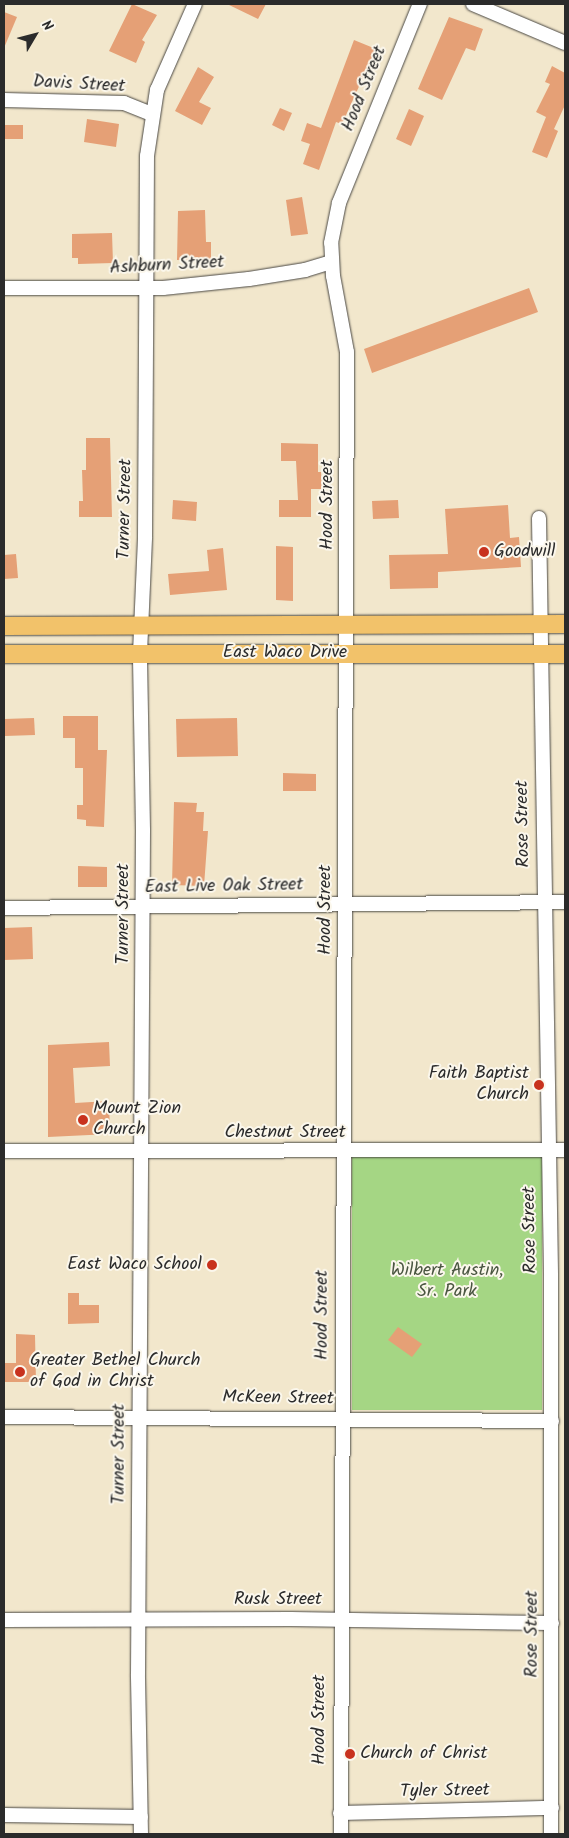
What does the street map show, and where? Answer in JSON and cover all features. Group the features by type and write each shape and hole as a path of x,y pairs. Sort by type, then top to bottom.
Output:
{"main road":[{"name":"East Waco Drive","path":"4,626 565,624"},
{"name":"East Waco Drive","path":"4,654 565,654"}],"street":[{"name":"Turner Street","path":"141,1834 138,1619 142,907 140,653 146,536 147,156 151,114 168,62 195,4"},
{"name":"Hood Street","path":"341,1834 340,1619 347,352 331,262 338,208 420,4"},
{"path":"473,4 565,43"},
{"name":"Davis Street","path":"4,100 124,103 151,114"},
{"name":"Ashburn Street","path":"4,288 147,288 249,279 305,270 331,262"},
{"name":"Rose Street","path":"539,518 552,1421 551,1834"},
{"name":"East Live Oak Street","path":"4,908 565,902"},
{"name":"Chestnut Street","path":"4,1151 565,1150"},
{"name":"McKeen Street","path":"4,1417 552,1421"},
{"name":"Rusk Street","path":"4,1620 340,1619 552,1623"},
{"name":"Tyler Street","path":"340,1812 552,1808"},
{"path":"4,1816 140,1817"}],"green space":[{"name":"Wilbert Austin, Sr. Park","path":"352,1154 542,1155 542,1410 352,1410"}],"building":[{"path":"132,4 157,15 142,40 145,42 136,63 109,51"},
{"path":"227,4 266,4 258,19"},
{"path":"4,12 17,17 4,48"},
{"path":"449,17 483,29 475,51 466,48 442,100 418,89"},
{"path":"354,40 376,49 342,124 336,122 319,170 303,164 310,144 301,141 307,123 321,128"},
{"path":"552,66 565,73 565,105 554,129 558,131 547,158 532,152 546,117 536,112 550,84 545,82"},
{"path":"198,67 214,77 199,102 211,108 202,125 175,111"},
{"path":"280,108 292,113 284,131 272,125"},
{"path":"409,109 424,116 411,146 396,139"},
{"path":"87,119 119,124 116,147 84,142"},
{"path":"4,125 23,125 23,139 4,139"},
{"path":"302,197 308,234 291,236 286,200"},
{"path":"205,210 206,242 211,242 211,261 177,260 178,211"},
{"path":"112,233 113,263 78,264 78,258 72,258 72,234"},
{"path":"529,288 538,312 372,373 364,349"},
{"path":"86,438 110,438 112,517 79,517 79,501 83,501 82,470 86,470"},
{"path":"281,443 318,444 318,472 321,472 322,489 311,489 311,517 279,517 279,500 298,500 296,461 281,461"},
{"path":"173,500 197,502 196,521 172,519"},
{"path":"398,500 399,518 373,519 372,501"},
{"name":"Goodwill","path":"508,505 510,538 519,537 521,567 438,572 438,588 390,589 389,555 448,554 445,509"},
{"path":"276,546 293,547 293,601 276,600"},
{"path":"223,548 227,590 170,595 168,574 209,571 207,550"},
{"path":"16,554 18,578 4,579 4,555"},
{"path":"63,716 98,716 98,750 107,750 104,827 86,826 86,820 77,819 77,805 83,805 83,768 75,768 75,738 63,738"},
{"path":"34,718 35,735 5,736 4,719"},
{"path":"237,718 238,756 177,757 176,719"},
{"path":"283,773 316,774 316,791 283,791"},
{"path":"174,802 197,803 196,812 204,812 203,831 208,831 204,886 172,885"},
{"path":"78,866 107,867 107,887 78,887"},
{"path":"32,927 33,959 4,960 4,928"},
{"path":"109,1042 110,1066 73,1068 75,1103 109,1101 110,1134 48,1137 48,1045"},
{"path":"68,1293 79,1293 79,1305 99,1305 99,1323 68,1324"},
{"path":"398,1327 422,1344 412,1357 388,1340"},
{"path":"16,1334 35,1335 36,1382 4,1382 4,1363 16,1363"}],"place":[{"name":"Goodwill","path":"484,552"},
{"name":"Faith Baptist Church","path":"539,1085"},
{"name":"Mount Zion Church","path":"83,1120"},
{"name":"East Waco School","path":"212,1265"},
{"name":"Greater Bethel Church of God in Christ","path":"20,1372"},
{"name":"Church of Christ","path":"350,1754"}]}
